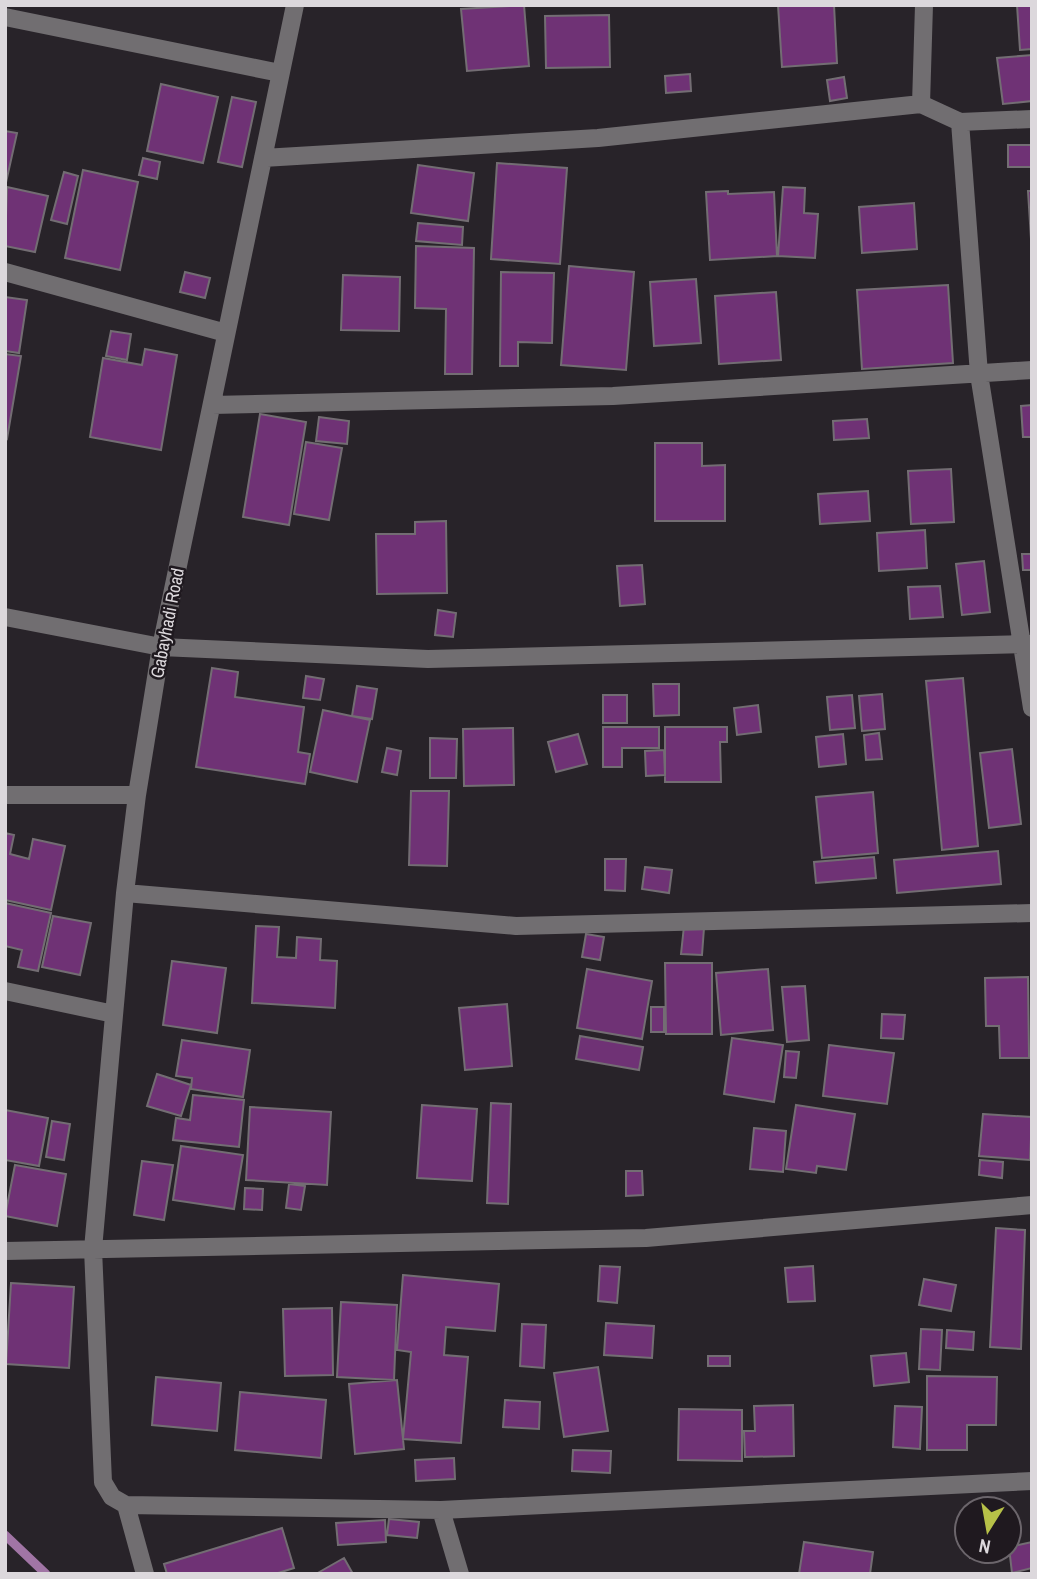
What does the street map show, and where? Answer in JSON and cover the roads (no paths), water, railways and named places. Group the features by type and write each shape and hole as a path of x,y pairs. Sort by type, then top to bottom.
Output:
{"street":[{"name":"Gabayhadi Road","path":"126,1505 113,1497 103,1482 93,1249 125,893 137,795 161,647 295,5"},
{"path":"921,104 924,5"},
{"path":"5,17 280,73"},
{"path":"263,158 598,138 921,104 960,121 1032,119"},
{"path":"960,121 979,374 1027,644 1032,708"},
{"path":"5,272 226,333"},
{"path":"212,405 613,396 1032,370"},
{"path":"5,617 161,647 428,659 1027,644"},
{"path":"5,795 137,795"},
{"path":"125,893 516,926 1032,913"},
{"path":"5,991 114,1014"},
{"path":"5,1251 646,1237 1032,1205"},
{"path":"145,1574 126,1505 441,1510 1032,1480"},
{"path":"441,1510 460,1574"}],"waterway":[{"path":"5,1535 46,1574"}]}
